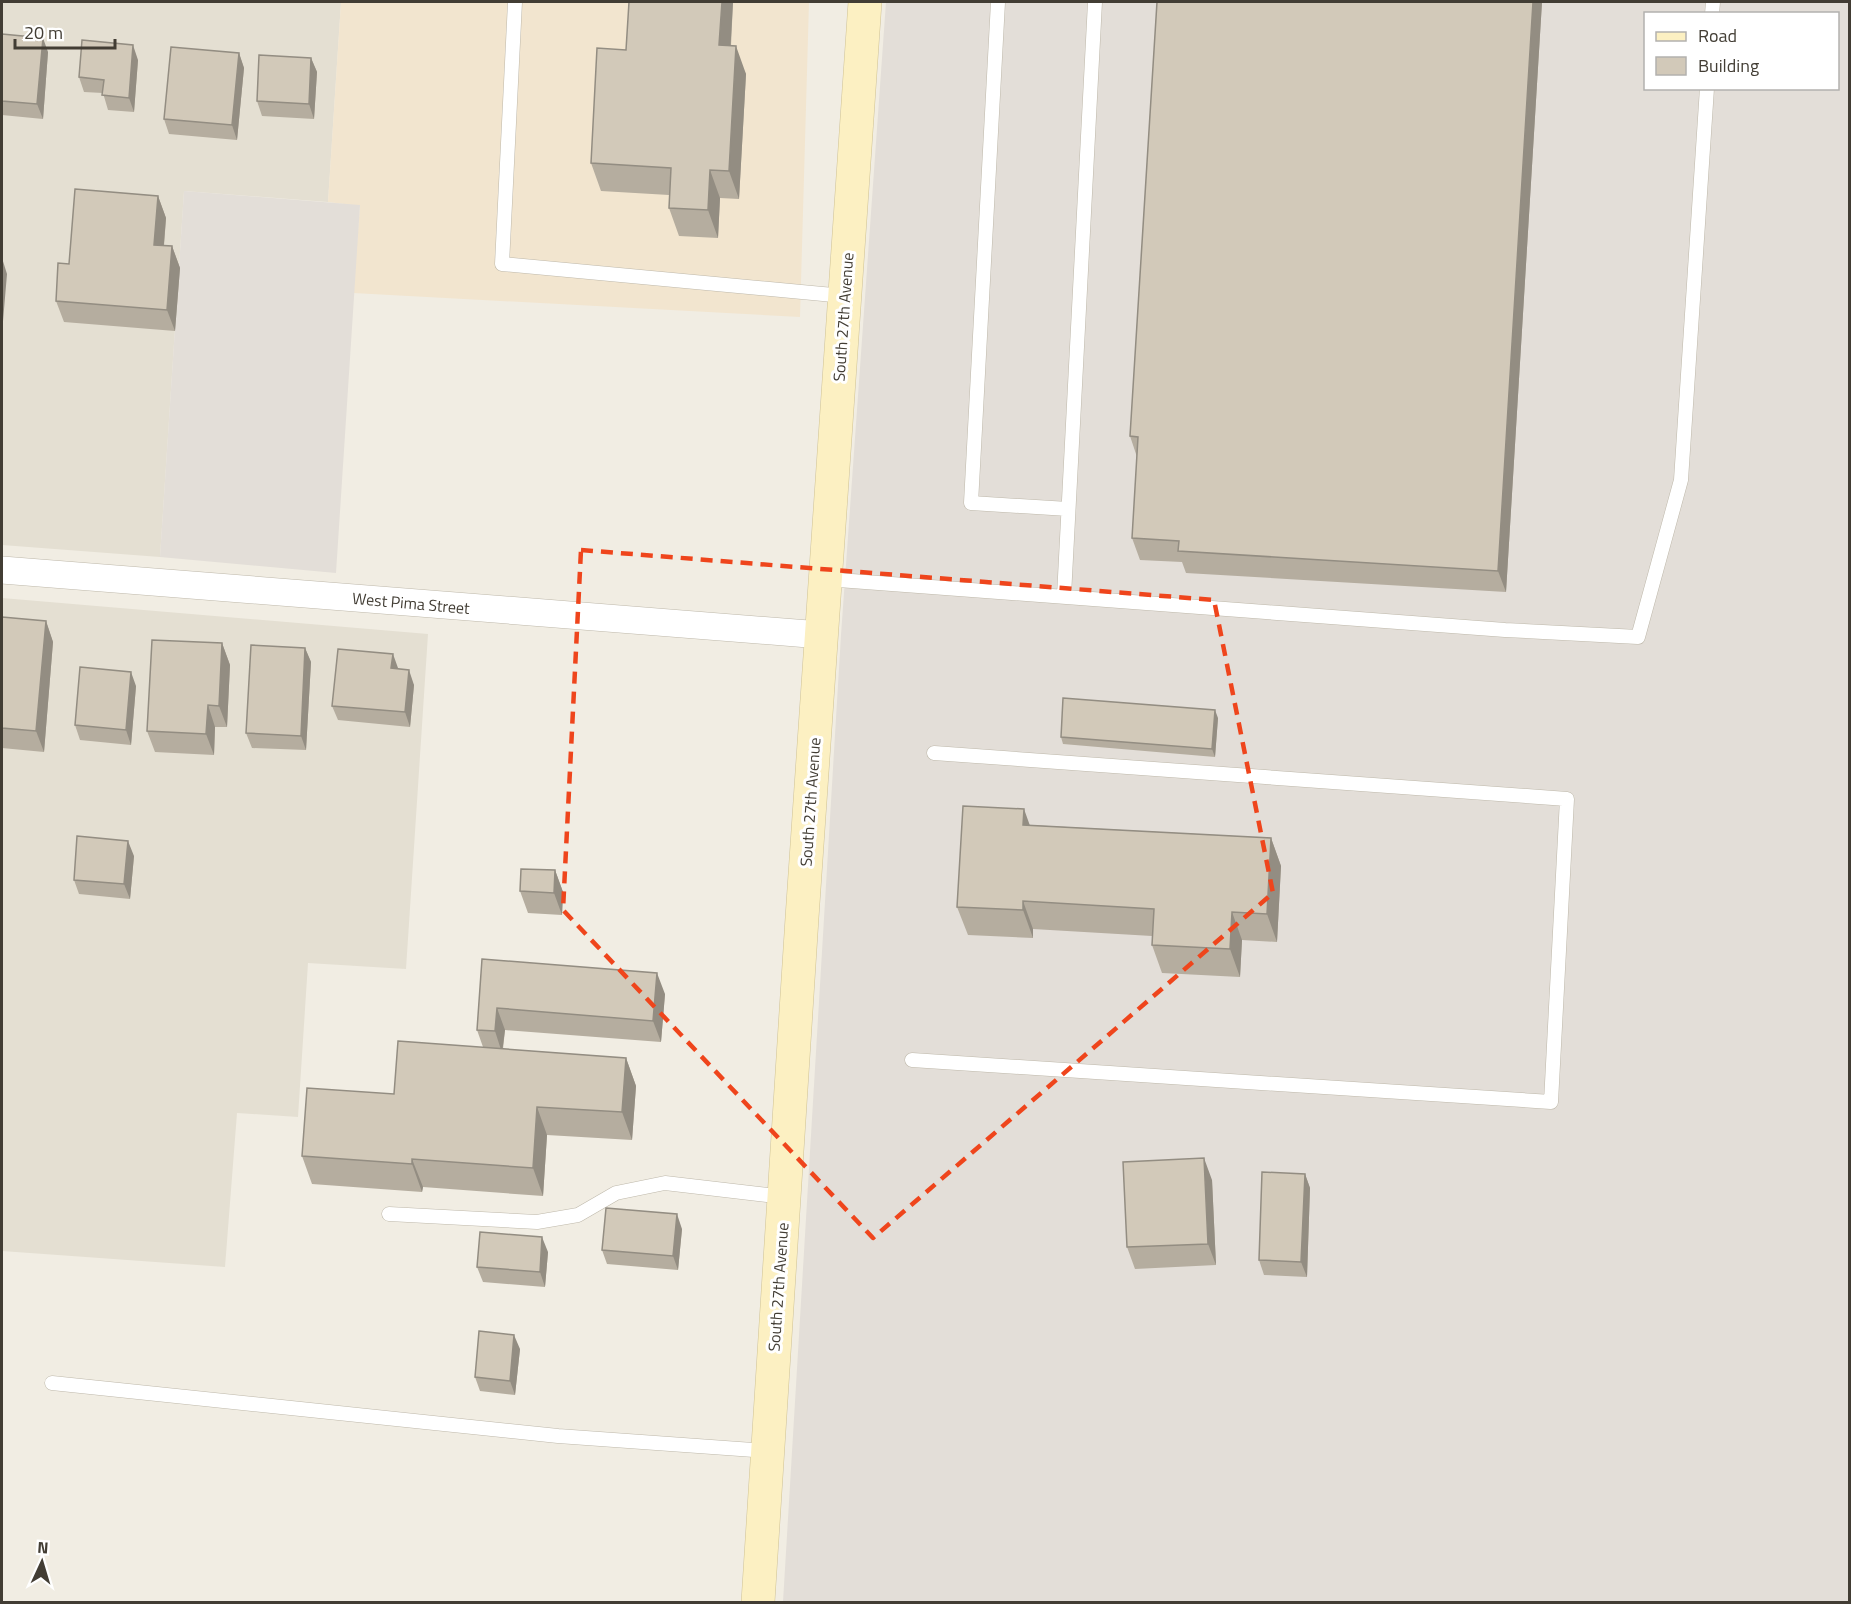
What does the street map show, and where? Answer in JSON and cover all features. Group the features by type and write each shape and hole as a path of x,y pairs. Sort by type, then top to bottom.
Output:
{"main road":[{"name":"South 27th Avenue","path":"758,1602 865,2"}],"street":[{"name":"West Pima Street","path":"2,570 821,635"}],"lane":[{"path":"515,2 502,264 844,296"},
{"path":"998,2 971,503 1068,509"},
{"path":"1064,596 1095,2"},
{"path":"825,579 1505,630 1638,637 1681,480 1707,90"},
{"path":"912,1060 1551,1102 1567,799 934,753"},
{"path":"389,1214 537,1222 578,1215 616,1193 665,1183 784,1197"},
{"path":"52,1383 558,1436 768,1450"}],"highlighted area":[{"path":"581,550 1214,600 1273,893 873,1238 563,910"}],"shaded area":[{"path":"2,2 341,2 328,202 184,191 160,557 2,545"},
{"path":"341,2 809,2 800,317 353,293 360,206 328,202"},
{"path":"886,2 1849,2 1849,1602 783,1602 841,635"},
{"path":"184,191 360,205 336,573 160,557"},
{"path":"2,598 428,634 406,969 308,963 298,1117 237,1113 225,1267 2,1251"}],"building":[{"path":"629,2 722,2 719,45 736,46 729,171 710,170 708,210 669,208 671,168 591,163 597,48 626,50"},
{"path":"1157,2 1533,2 1498,571 1178,551 1179,541 1132,538 1138,437 1130,436"},
{"path":"2,34 43,38 37,104 2,101"},
{"path":"82,40 133,45 129,98 102,95 104,80 79,77"},
{"path":"171,47 239,53 232,125 164,119"},
{"path":"259,55 311,58 309,104 257,101"},
{"path":"75,189 158,196 154,245 172,246 167,310 56,301 58,263 69,264"},
{"path":"2,617 46,621 36,731 2,728"},
{"path":"152,640 222,643 219,706 208,705 206,734 147,731"},
{"path":"251,645 305,648 301,736 246,733"},
{"path":"338,649 393,654 391,668 409,670 405,712 332,706"},
{"path":"80,667 131,672 126,730 75,725"},
{"path":"1063,698 1215,710 1212,749 1061,737"},
{"path":"963,806 1024,809 1023,825 1271,838 1267,914 1232,912 1230,949 1152,945 1154,909 1023,901 1023,910 957,907"},
{"path":"77,836 128,841 124,884 74,880"},
{"path":"521,869 555,870 554,893 520,891"},
{"path":"482,959 657,973 653,1021 497,1008 495,1031 477,1030"},
{"path":"398,1041 626,1058 622,1112 537,1107 533,1168 412,1159 412,1164 302,1156 307,1088 394,1094"},
{"path":"1204,1158 1208,1244 1127,1247 1123,1162"},
{"path":"1262,1172 1305,1174 1301,1262 1259,1260"},
{"path":"606,1208 677,1214 673,1256 602,1250"},
{"path":"480,1232 542,1237 540,1272 477,1267"},
{"path":"479,1331 514,1335 510,1381 475,1377"}]}
